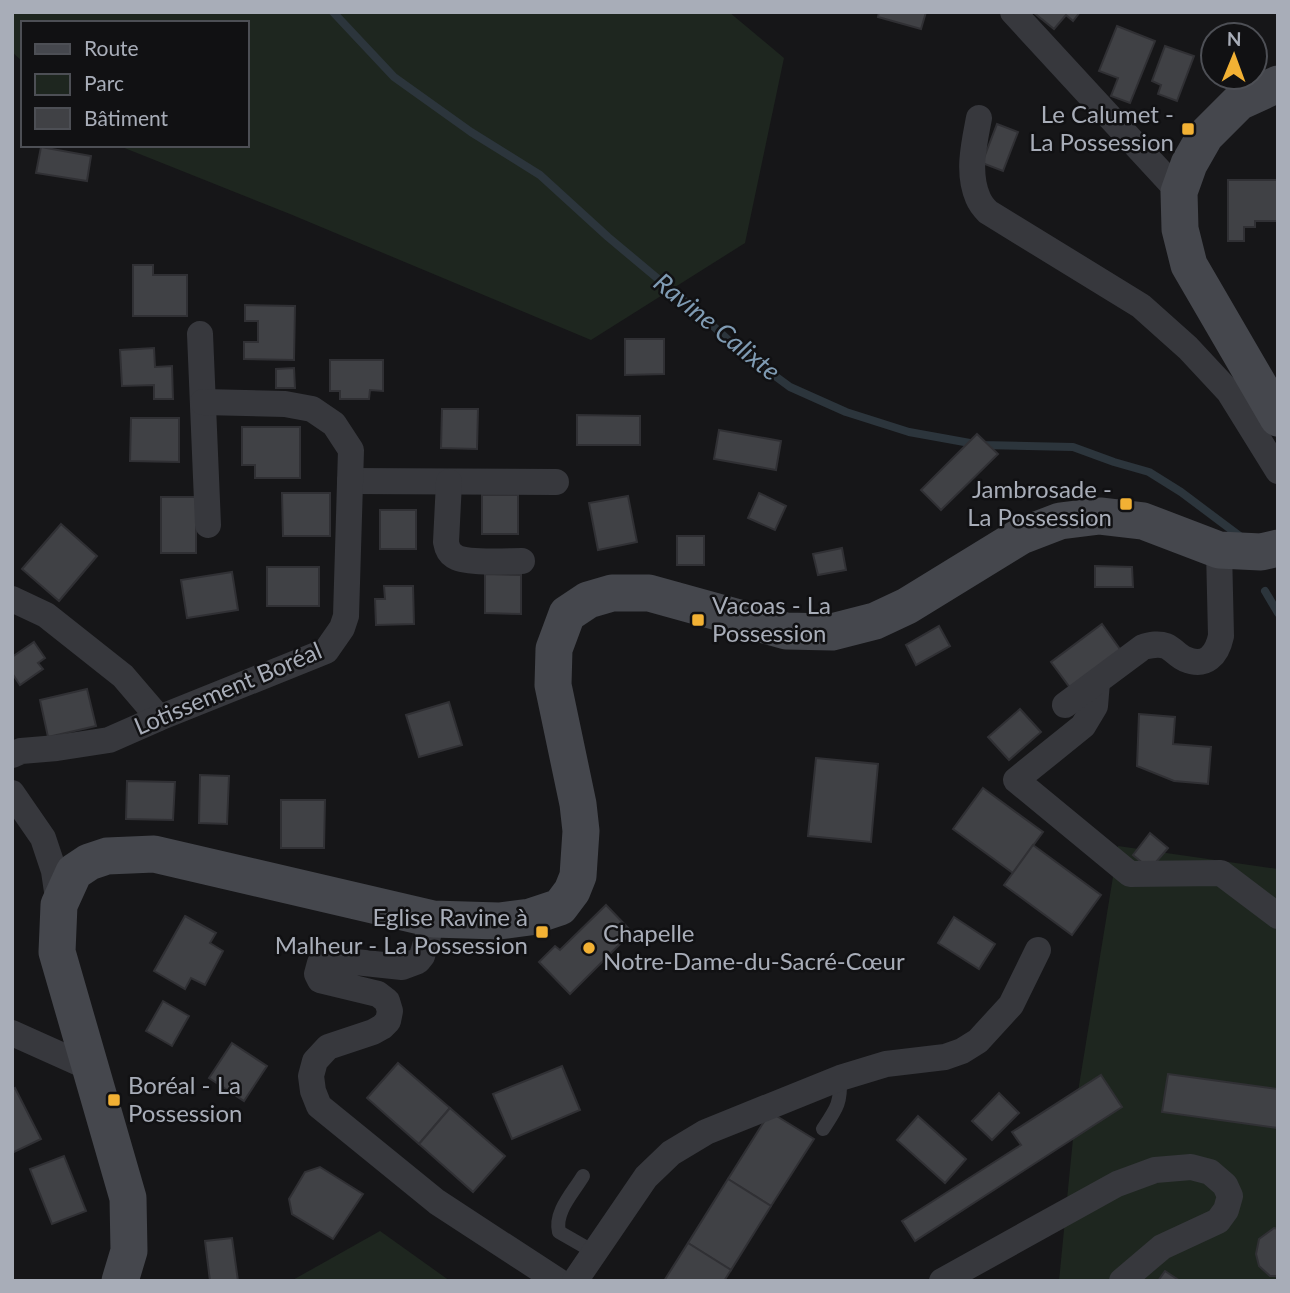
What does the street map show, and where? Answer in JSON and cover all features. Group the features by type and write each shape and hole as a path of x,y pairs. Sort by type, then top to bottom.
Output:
{"main road":[{"path":"1278,84 1239,102 1205,136 1189,164 1179,192 1180,229 1189,265 1264,377 1278,418"},
{"path":"120,1281 129,1251 128,1198 57,952 59,905 74,872 89,862 107,856 154,854 433,919 499,921 530,917 560,907 572,891 578,876 581,831 578,804 553,685 554,649 568,614 588,600 612,593 649,593 786,631 832,632 875,621 907,606 1021,536 1060,521 1100,516 1143,521 1219,550 1261,552 1278,548"}],"street":[{"path":"1013,12 1179,192"},
{"path":"979,118 972,152 972,179 978,198 988,212 1140,306 1188,348 1229,392 1278,471"},
{"path":"200,334 208,525"},
{"name":"Lotissement Boréal","path":"12,755 21,751 109,740 326,651 342,628 346,616 351,450 334,424 312,409 285,404 203,402"},
{"path":"350,481 556,482"},
{"path":"449,482 446,542 454,556 463,560 522,561"},
{"path":"1065,705 1143,647 1154,644 1167,646 1184,659 1195,662 1208,659 1218,650 1219,550"},
{"path":"12,599 46,615 123,676 159,718"},
{"path":"1097,682 1095,706 1083,726 1016,780 1130,874 1221,873 1278,916"},
{"path":"12,793 43,838 54,870 59,905"},
{"path":"433,919 422,956 413,964 402,967 327,959 320,963 317,974 320,980 378,993 387,1001 390,1011 388,1021 382,1027 328,1047 315,1061 311,1076 313,1091 319,1106 437,1202 558,1281"},
{"path":"575,1281 646,1177 671,1153 706,1132 840,1078 886,1064 946,1056 962,1051 978,1041 1011,1005 1038,950"},
{"path":"12,1033 90,1068"},
{"path":"942,1281 1117,1184 1156,1170 1191,1167 1210,1172 1225,1185 1230,1196 1226,1210 1218,1220 1161,1247 1122,1281"}],"lane":[{"path":"823,1129 838,1107 840,1078"},
{"path":"583,1176 559,1215 557,1224 559,1232 594,1252"}],"green space":[{"path":"12,12 729,12 784,58 745,243 591,340 122,147 248,147 248,21 21,21 21,60 12,52"},
{"path":"1118,846 1278,869 1278,1281 1059,1281 1077,1098"},
{"path":"380,1231 450,1281 291,1281"}],"building":[{"path":"879,12 926,12 921,29 878,17"},
{"path":"1033,12 1080,12 1073,21 1066,15 1054,29"},
{"path":"1117,26 1155,41 1130,103 1111,96 1118,78 1099,71"},
{"path":"1165,46 1194,56 1177,101 1158,94 1161,85 1152,81"},
{"path":"997,124 1018,132 1003,171 982,163"},
{"path":"41,147 91,156 87,181 36,173"},
{"path":"1228,180 1278,180 1278,221 1255,221 1255,227 1244,227 1244,241 1228,241"},
{"path":"133,265 153,265 153,275 187,275 187,316 133,316"},
{"path":"245,305 295,306 294,360 244,359 244,342 258,342 258,321 245,321"},
{"path":"625,339 664,339 664,374 625,375"},
{"path":"154,348 155,367 172,366 173,399 154,399 154,385 122,386 120,350"},
{"path":"330,360 383,360 383,391 370,390 369,399 340,399 340,391 330,391"},
{"path":"294,368 295,388 276,388 276,369"},
{"path":"442,409 478,409 477,449 441,448"},
{"path":"577,415 640,416 640,445 577,445"},
{"path":"131,418 179,418 179,462 130,461"},
{"path":"242,427 300,427 300,478 255,478 255,465 242,465"},
{"path":"719,430 781,441 776,470 714,459"},
{"path":"977,434 998,454 941,510 921,490"},
{"path":"282,493 330,493 330,536 283,536"},
{"path":"759,493 786,506 775,530 748,518"},
{"path":"482,495 518,495 518,534 482,534"},
{"path":"628,496 637,542 598,550 589,503"},
{"path":"161,497 196,497 196,553 161,553"},
{"path":"380,510 416,510 416,549 380,549"},
{"path":"61,524 97,556 59,601 22,569"},
{"path":"677,536 704,536 704,565 677,565"},
{"path":"842,548 846,570 818,575 813,554"},
{"path":"1095,566 1132,567 1133,587 1095,587"},
{"path":"267,567 319,567 319,606 267,606"},
{"path":"232,572 238,610 187,618 181,580"},
{"path":"485,574 521,575 521,614 485,613"},
{"path":"384,586 413,586 414,624 376,625 375,599 385,599"},
{"path":"1102,624 1122,652 1071,689 1051,662"},
{"path":"939,626 950,646 916,665 906,645"},
{"path":"34,642 45,658 38,663 43,669 20,685 12,673 12,657"},
{"path":"87,689 96,726 48,737 40,700"},
{"path":"449,702 462,745 419,757 406,715"},
{"path":"1020,709 1041,732 1009,760 988,737"},
{"path":"1139,714 1175,717 1173,744 1211,747 1208,784 1174,781 1137,766"},
{"path":"816,758 878,764 871,842 808,836"},
{"path":"200,775 229,776 227,824 199,823"},
{"path":"127,781 175,782 173,820 126,819"},
{"path":"983,788 1043,832 1013,873 953,829"},
{"path":"281,800 325,800 324,848 281,848"},
{"path":"1150,833 1168,848 1150,869 1133,855"},
{"path":"1033,845 1101,895 1072,935 1004,885"},
{"name":"Chapelle Notre-Dame-du-Sacré-Cœur","path":"606,905 632,932 570,994 539,962 555,946 560,950"},
{"path":"185,916 216,933 210,943 223,951 205,985 191,978 185,989 154,971"},
{"path":"954,917 995,944 979,969 938,943"},
{"path":"163,1001 189,1016 172,1046 146,1031"},
{"path":"232,1043 267,1066 244,1101 209,1078"},
{"path":"398,1063 450,1108 419,1144 367,1098"},
{"path":"562,1066 580,1110 512,1139 493,1094"},
{"path":"1168,1074 1278,1089 1278,1128 1162,1112"},
{"path":"1101,1075 1122,1107 915,1241 902,1221 1021,1145 1012,1132"},
{"path":"15,1088 41,1139 12,1153 12,1090"},
{"path":"999,1093 1019,1113 992,1140 972,1121"},
{"path":"450,1108 505,1156 473,1192 419,1144"},
{"path":"770,1112 814,1139 771,1206 728,1179"},
{"path":"918,1116 966,1159 945,1183 897,1140"},
{"path":"64,1156 86,1211 52,1224 30,1169"},
{"path":"320,1167 363,1194 333,1239 292,1214 289,1199 305,1172"},
{"path":"728,1179 771,1206 731,1270 688,1243"},
{"path":"1274,1228 1278,1229 1278,1276 1270,1276 1259,1266 1256,1254 1259,1239"},
{"path":"232,1238 238,1281 210,1281 205,1241"},
{"path":"688,1243 731,1270 724,1281 664,1281"},
{"path":"1165,1271 1180,1281 1158,1281"}],"waterway":[{"name":"Ravine Calixte","path":"333,12 394,77 471,132 540,175 737,348 790,387 846,412 909,432 981,445 1073,447 1149,472 1181,492 1241,537"},
{"name":"Ravine Calixte","path":"1265,591 1278,613"}],"place":[{"name":"Le Calumet - La Possession","path":"1188,129"},
{"name":"Jambrosade - La Possession","path":"1126,504"},
{"name":"Vacoas - La Possession","path":"698,620"},
{"name":"Eglise Ravine à Malheur - La Possession","path":"542,932"},
{"name":"Chapelle Notre-Dame-du-Sacré-Cœur","path":"589,948"},
{"name":"Boréal - La Possession","path":"114,1100"}]}
